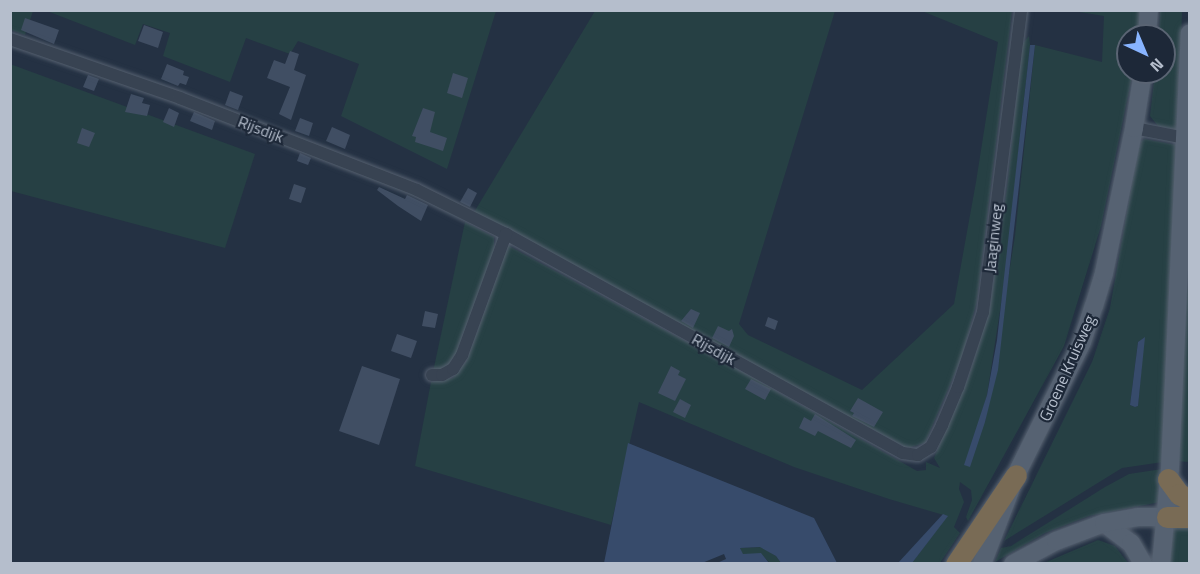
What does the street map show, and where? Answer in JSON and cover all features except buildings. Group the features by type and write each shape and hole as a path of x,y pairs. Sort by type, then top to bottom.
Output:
{"highway":[{"path":"956,564 1016,475"},
{"path":"1167,479 1179,494 1190,500"},
{"path":"1167,517 1190,517"}],"main road":[{"path":"1161,564 1167,517 1167,479 1187,139 1190,33"},
{"name":"Groene Kruisweg","path":"982,564 1016,475 1071,365 1091,315 1104,273 1141,84"},
{"path":"1013,564 1056,541 1104,523 1137,517 1167,517"},
{"path":"1104,523 1131,543 1143,564"}],"street":[{"name":"Jaaginweg","path":"924,453 931,447 958,387 983,312 1021,10"},
{"name":"Rijsdijk","path":"10,39 180,98 417,190 506,234 903,453 913,455 924,453"},
{"path":"1134,128 1187,139"},
{"path":"432,375 442,375 453,369 462,355 506,234"}],"green space":[{"path":"10,11 33,11 25,35 11,30"},
{"path":"47,11 496,11 447,169 341,116 359,64 298,41 290,54 246,38 230,82 163,56 170,33 143,24 135,45"},
{"path":"595,11 835,11 739,324 748,335 862,390 954,304 976,182 998,42 922,11 1012,11 977,301 962,357 925,443 907,448 473,214"},
{"path":"1073,11 1141,11 1139,24 1116,24 1116,84 1131,84 1101,226 1064,346 968,521 966,517 972,500 971,490 960,482 959,489 964,502 954,527 960,533 940,563 912,563 947,516 794,467 639,402 611,525 415,466 431,382 453,378 467,360 507,245 741,371 917,471 926,470 926,462 940,468 934,458 969,376 990,306 1007,188 1022,44 1029,36 1030,45 1005,278 987,395 979,423 985,422 1015,236 1035,45 1102,62 1104,16"},
{"path":"1160,11 1182,11 1179,130 1158,126 1150,116 1154,84 1176,84 1176,24 1159,24"},
{"path":"10,64 255,154 225,248 11,191"},
{"path":"1145,139 1176,145 1163,462 1122,468 1004,541 1092,362 1110,308 1141,141","holes":["1144,338 1138,406 1130,405 1138,342"]},
{"path":"465,222 494,237 494,253 453,365 433,372"},
{"path":"1189,280 1189,462 1176,461 1185,307"},
{"path":"1162,469 1160,502 1089,516 1045,533 995,562 1001,548 1011,546 1105,487 1129,474"},
{"path":"1189,524 1189,563 1169,564 1172,527"},
{"path":"1098,540 1115,546 1128,563 1044,563"},
{"path":"761,547 776,556 781,563 770,563 761,554 742,554 740,548"}],"water":[{"path":"1030,45 1035,45 998,370 985,422 970,467 964,465 987,395 997,340"},
{"path":"1145,337 1138,406 1135,407 1130,405 1138,342"},
{"path":"628,443 814,518 837,563 781,563 776,556 760,547 740,548 743,554 761,553 769,563 717,563 726,559 724,554 702,563 604,563"},
{"path":"943,514 948,516 912,563 898,563"}]}
